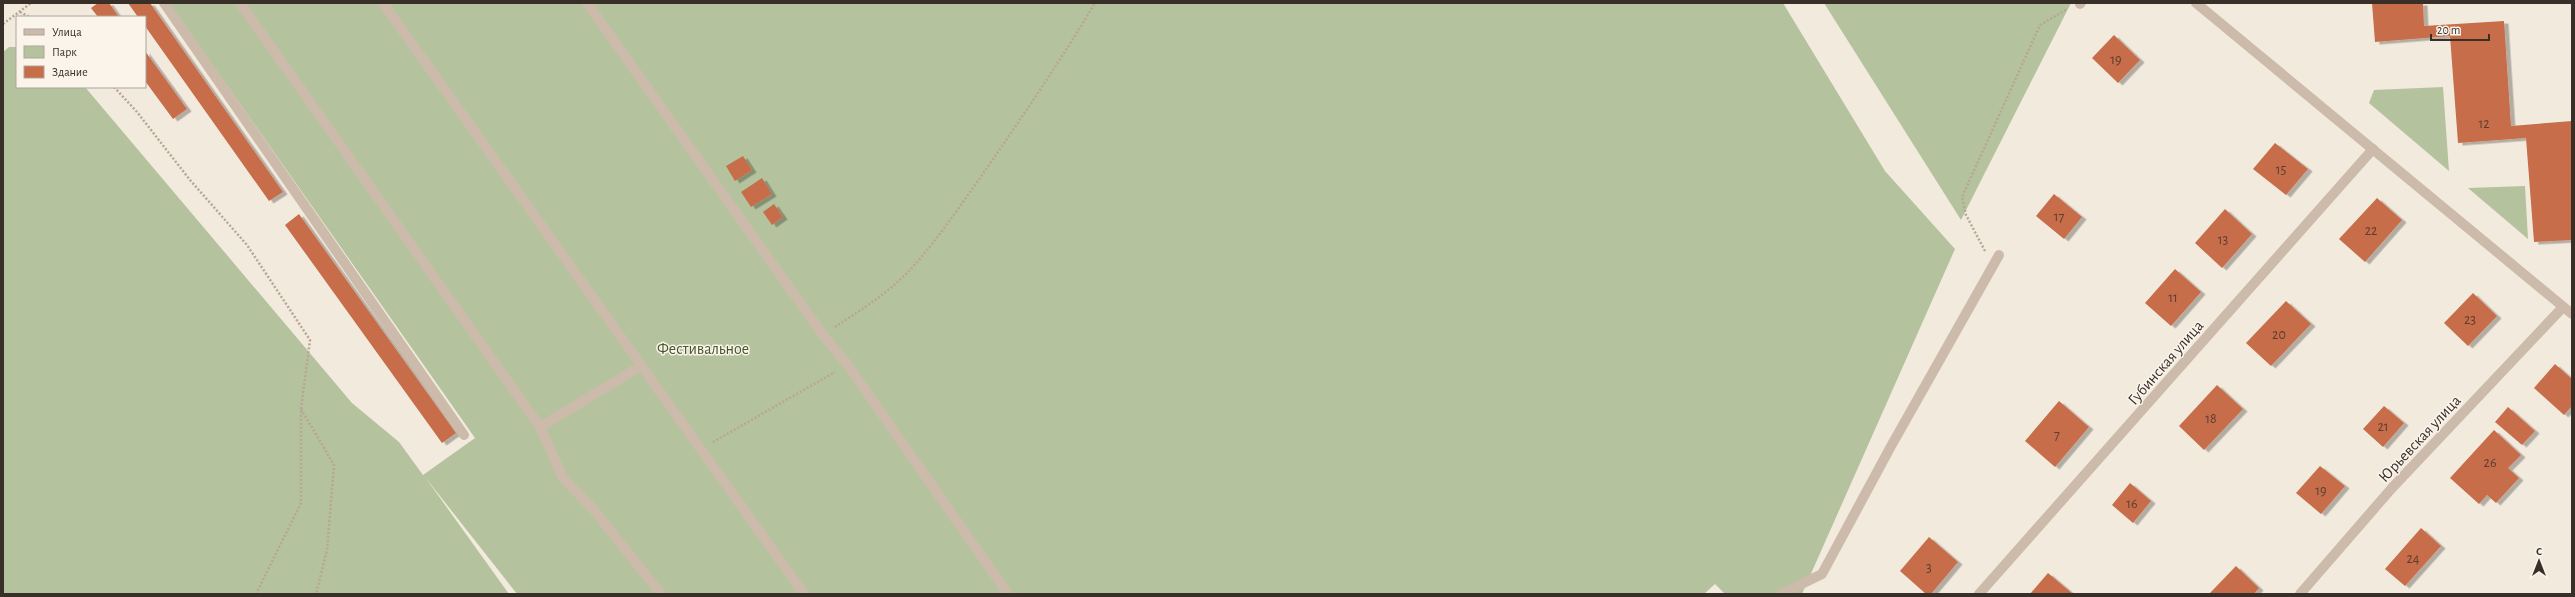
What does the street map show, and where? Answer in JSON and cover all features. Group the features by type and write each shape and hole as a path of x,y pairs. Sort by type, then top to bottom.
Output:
{"street":[{"path":"164,3 464,435"},
{"path":"240,3 540,427 563,478 593,510 661,594"},
{"path":"383,3 804,594"},
{"path":"587,3 823,335 847,364 1008,594"},
{"path":"2196,3 2572,314"},
{"name":"Губинская улица","path":"1979,594 2373,149"},
{"path":"1781,594 1822,574 1890,448 1999,255"},
{"name":"Юрьевская улица","path":"2300,594 2392,488 2563,307"},
{"path":"540,427 641,366"}],"path":[{"path":"3,24 31,3"},
{"path":"823,335 869,304 907,273 962,203 1042,90 1095,3"},
{"path":"1994,265 1966,215 1962,197 2040,25 2061,12 2081,4"},
{"path":"20,12 27,16"},
{"path":"115,88 137,112 190,180 247,245 310,340 301,409 302,503 256,594"},
{"path":"700,450 847,364"},
{"path":"301,409 334,465 328,550 316,594"}],"green space":[{"name":"Фестивальное","path":"169,3 1783,3 1885,171 1955,249 1802,594 1725,594 1715,584 1704,594 517,594 425,477 509,594 3,594 3,52 9,47 16,47 16,88 86,88 352,403 399,442 423,475 475,438"},
{"path":"1824,3 2071,3 1961,220"},
{"path":"2443,87 2449,171 2369,103 2374,90"},
{"path":"2525,186 2528,239 2468,188"}],"building":[{"path":"98,3 109,3 118,16 97,16 91,8"},
{"path":"128,3 150,3 283,192 269,201 146,27 146,16 137,16"},
{"path":"2372,3 2423,3 2424,26 2504,21 2511,126 2572,121 2572,240 2534,242 2526,138 2458,143 2450,36 2375,42"},
{"path":"2114,35 2140,60 2118,83 2092,58"},
{"path":"146,52 187,109 173,119 146,82"},
{"path":"2275,143 2308,169 2286,195 2253,169"},
{"path":"743,156 752,170 735,181 726,166"},
{"path":"762,178 772,194 751,207 741,192"},
{"path":"2054,194 2082,217 2064,239 2036,216"},
{"path":"2377,198 2402,220 2365,262 2339,239"},
{"path":"774,204 783,217 772,225 763,212"},
{"path":"2225,209 2252,234 2222,268 2195,243"},
{"path":"299,214 456,433 442,443 285,225"},
{"path":"2175,269 2201,292 2171,326 2145,303"},
{"path":"2473,293 2497,316 2468,346 2444,323"},
{"path":"2286,301 2311,324 2271,366 2246,343"},
{"path":"2555,364 2572,379 2572,406 2564,415 2534,388"},
{"path":"2217,385 2243,409 2204,450 2179,426"},
{"path":"2059,401 2089,427 2055,467 2025,441"},
{"path":"2384,406 2404,423 2383,447 2363,429"},
{"path":"2508,407 2535,431 2522,445 2495,422"},
{"path":"2494,430 2521,455 2508,468 2519,478 2496,503 2487,495 2479,504 2450,478"},
{"path":"2320,466 2345,486 2321,514 2296,493"},
{"path":"2130,483 2151,501 2133,523 2112,505"},
{"path":"2421,528 2441,546 2405,586 2385,569"},
{"path":"1929,537 1958,562 1931,594 1926,594 1900,571"},
{"path":"2236,566 2259,588 2254,594 2209,594"},
{"path":"2048,573 2073,594 2030,594"}]}
